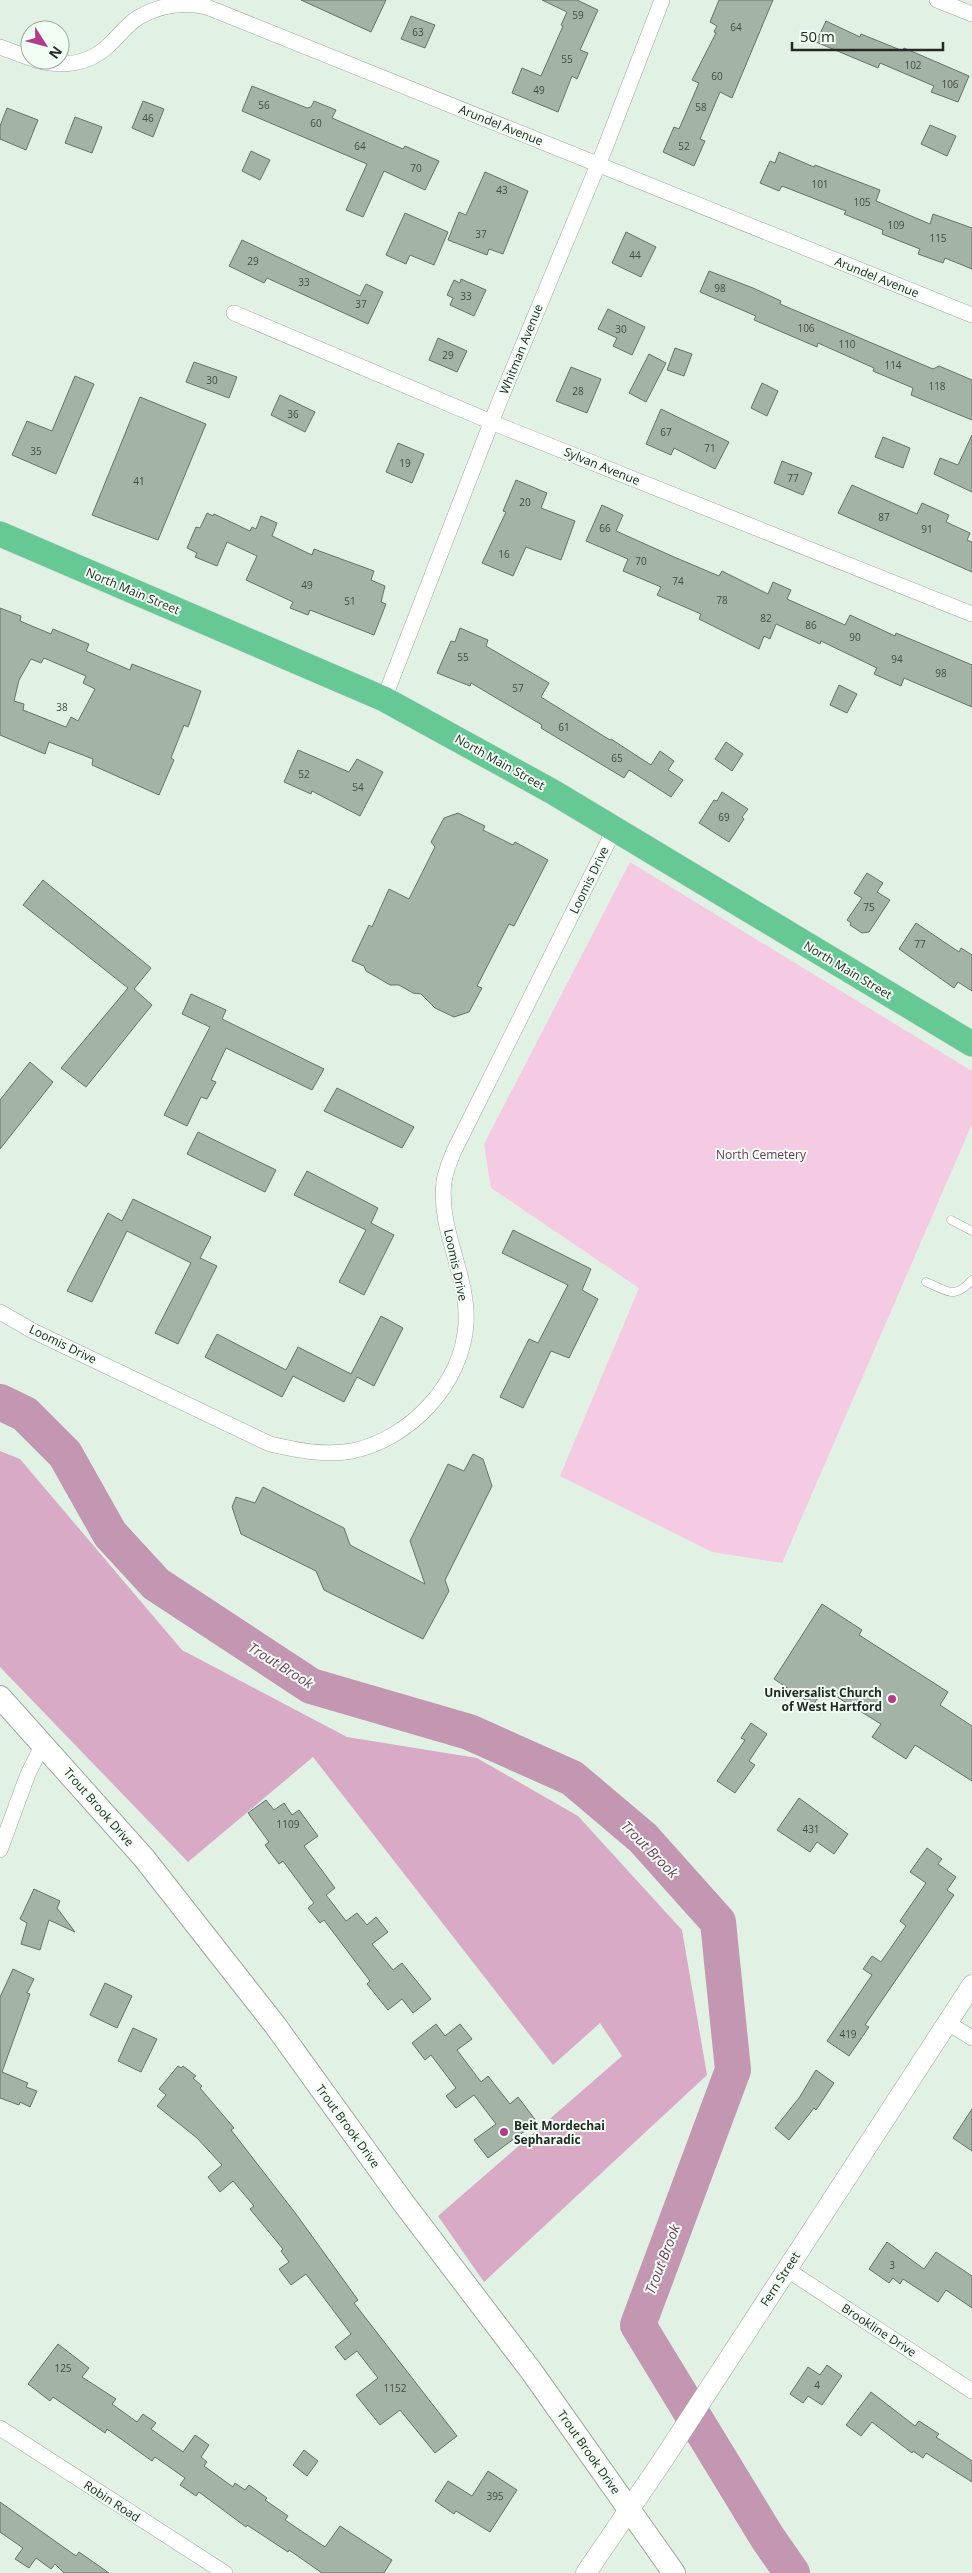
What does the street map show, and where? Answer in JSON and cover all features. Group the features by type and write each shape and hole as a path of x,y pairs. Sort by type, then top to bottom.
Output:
{"main road":[{"name":"North Main Street","path":"0,534 384,699 553,792 972,1044"},
{"name":"Trout Brook Drive","path":"0,1697 144,1858 275,2026 402,2201 532,2372 674,2573"}],"street":[{"name":"Whitman Avenue","path":"384,699 492,422 598,164 662,0"},
{"path":"938,0 972,14"},
{"name":"Arundel Avenue","path":"70,63 99,53 126,27 144,14 168,6 196,4 222,12 972,315"},
{"path":"0,47 20,54"},
{"name":"Sylvan Avenue","path":"234,313 492,422 972,614"},
{"name":"Loomis Drive","path":"0,1312 33,1331 270,1444 298,1450 328,1453 352,1451 375,1444 404,1430 433,1402 450,1376 463,1346 466,1323 464,1292 445,1205 444,1182 453,1153 614,830"},
{"path":"0,1850 28,1774 43,1744"},
{"name":"Fern Street","path":"586,2573 707,2393 972,1985"},
{"path":"948,2022 972,2038"},
{"name":"Brookline Drive","path":"786,2269 972,2391"},
{"name":"Robin Road","path":"0,2428 225,2573"}],"lane":[{"path":"951,1220 972,1231"},
{"path":"926,1282 952,1292 962,1291 972,1280"}],"green space":[{"name":"North Cemetery","path":"630,862 972,1071 972,1124 782,1563 712,1552 560,1476 639,1288 491,1188 484,1144"}],"shaded area":[{"path":"0,1451 20,1459 182,1650 347,1737 477,1758 578,1816 682,1930 707,2075 484,2282 438,2216 622,2056 600,2023 553,2065 313,1757 188,1862 0,1667"}],"building":[{"path":"301,0 386,0 371,32"},
{"path":"542,0 577,0 598,10 580,50 588,53 577,79 572,76 558,112 512,93 522,68 541,76 563,26 561,25 567,12"},
{"path":"719,0 773,0 732,98 720,92 700,139 705,141 694,166 663,152 674,127 679,129 699,83 692,80 716,33 714,32 717,26 710,22"},
{"path":"411,16 435,25 425,48 401,39"},
{"path":"826,21 860,37 861,34 903,51 904,48 969,76 958,102 931,92 934,86 880,63 878,68 816,42"},
{"path":"252,86 307,108 311,107 314,101 336,110 332,118 403,149 405,146 439,161 425,190 384,171 363,217 346,210 367,164 242,111"},
{"path":"143,101 164,109 153,137 132,128"},
{"path":"7,108 38,120 26,150 0,139 0,126"},
{"path":"75,117 102,127 92,153 65,143"},
{"path":"930,125 956,136 947,156 921,144"},
{"path":"251,151 270,160 260,180 242,171"},
{"path":"779,152 814,167 815,165 880,190 876,201 930,224 933,214 972,228 972,269 945,258 943,263 918,254 920,249 882,234 883,230 844,214 846,211 782,186 779,191 760,183 770,161 775,163"},
{"path":"485,172 528,191 503,254 489,249 487,255 448,240 459,212 466,215"},
{"path":"405,213 448,232 434,265 410,255 406,264 386,255"},
{"path":"626,232 656,247 641,277 612,263"},
{"path":"242,240 360,296 366,284 383,292 368,324 267,278 264,283 229,266"},
{"path":"709,271 753,288 781,301 780,304 933,369 939,366 972,380 972,420 911,395 913,388 873,371 874,368 818,343 817,347 754,320 756,316 700,292"},
{"path":"461,279 486,290 474,316 450,305 453,298 447,295 454,280 460,283"},
{"path":"608,309 645,327 632,355 613,346 617,338 598,329"},
{"path":"438,338 467,351 457,372 429,360"},
{"path":"675,348 692,354 684,376 667,370"},
{"path":"649,354 666,363 646,402 629,393"},
{"path":"194,362 237,377 229,398 186,382"},
{"path":"571,367 601,379 587,413 556,401"},
{"path":"75,376 94,384 56,474 12,455 27,421 52,431"},
{"path":"762,383 778,391 767,416 751,408"},
{"path":"280,395 315,412 305,432 271,415"},
{"path":"140,397 206,424 158,540 92,515"},
{"path":"661,409 729,442 715,469 674,448 671,455 646,444"},
{"path":"972,435 972,492 934,474 940,458 958,465"},
{"path":"883,437 910,448 903,468 875,457"},
{"path":"398,443 424,454 412,483 386,472"},
{"path":"782,461 812,473 803,495 774,483"},
{"path":"516,480 547,493 541,508 575,521 561,560 526,547 513,576 482,563 506,512 503,511"},
{"path":"852,485 917,514 922,503 949,515 946,522 970,533 967,540 972,542 972,572 838,513"},
{"path":"602,505 623,515 616,531 674,557 719,576 722,571 768,594 773,582 791,590 787,599 845,625 850,615 895,636 896,633 972,665 972,707 904,678 901,686 874,674 877,668 821,641 820,644 776,624 770,639 764,636 759,649 699,619 701,614 657,595 661,587 623,571 628,559 586,541"},
{"path":"207,513 213,516 214,514 250,531 252,527 256,529 261,516 277,523 272,536 312,555 314,549 374,571 371,580 385,586 381,602 386,604 374,635 310,610 308,615 290,608 293,602 246,580 257,556 227,542 217,566 195,557 197,553 187,548 196,527 200,528"},
{"path":"0,608 21,616 20,621 51,634 53,629 89,644 86,651 130,670 132,664 201,691 188,727 184,725 171,758 174,760 159,795 92,765 93,759 49,742 45,754 0,735","holes":["44,658 86,676 83,683 95,689 78,721 71,717 66,727 23,710 24,704 14,701 19,680 31,659 41,663"]},
{"path":"460,628 488,640 486,646 549,683 541,697 610,740 651,765 660,751 674,761 668,770 683,780 671,797 629,770 624,778 541,728 542,725 471,683 470,686 437,673 451,641 455,642"},
{"path":"839,685 857,694 847,713 830,705"},
{"path":"726,742 743,754 732,771 715,759"},
{"path":"298,750 349,772 357,759 383,772 360,816 312,791 311,794 284,782"},
{"path":"722,792 748,809 742,817 744,819 729,842 699,823 714,800 717,801"},
{"path":"458,813 485,826 483,830 513,845 515,842 548,860 514,926 509,924 477,986 482,988 469,1012 454,1017 435,1008 421,994 413,993 399,985 390,985 366,971 364,966 352,961 369,925 372,927 389,889 409,899 435,847 431,842 444,818"},
{"path":"867,873 883,883 877,892 890,900 869,932 862,933 850,925 851,923 847,920 862,898 854,893"},
{"path":"43,880 151,968 134,989 152,1005 86,1087 61,1068 128,988 23,905"},
{"path":"916,923 959,952 961,948 972,955 972,991 958,982 954,988 899,949"},
{"path":"191,994 226,1010 222,1019 324,1069 312,1090 226,1048 211,1080 216,1082 207,1099 201,1097 187,1126 164,1115 210,1027 182,1014"},
{"path":"30,1062 53,1082 0,1149 0,1100"},
{"path":"337,1088 414,1127 402,1148 324,1111"},
{"path":"198,1132 276,1170 265,1192 187,1154"},
{"path":"307,1171 378,1208 371,1223 394,1235 364,1295 339,1282 366,1230 294,1195"},
{"path":"133,1199 211,1237 200,1258 217,1266 178,1344 155,1333 191,1263 127,1231 92,1302 67,1291 108,1213 122,1221"},
{"path":"513,1230 591,1269 582,1290 598,1299 569,1358 551,1351 523,1408 500,1397 529,1339 538,1343 568,1285 502,1253"},
{"path":"381,1316 403,1328 374,1386 357,1377 344,1402 293,1376 282,1397 205,1357 217,1334 286,1370 298,1347 351,1374"},
{"path":"473,1454 483,1459 492,1486 445,1580 449,1591 423,1639 324,1590 316,1571 241,1534 232,1507 236,1497 255,1503 263,1487 344,1528 350,1545 425,1584 410,1541 448,1464 464,1471"},
{"name":"Universalist Church of West Hartford","path":"822,1604 862,1630 859,1635 948,1692 940,1705 972,1726 972,1781 915,1745 906,1759 872,1737 881,1724 824,1689 813,1705 774,1679"},
{"path":"751,1723 767,1734 749,1761 755,1765 735,1793 717,1781 745,1740 741,1738"},
{"path":"799,1798 848,1834 834,1854 817,1842 810,1852 777,1830"},
{"path":"266,1800 274,1810 284,1803 292,1815 299,1810 318,1836 304,1846 335,1888 326,1895 346,1921 357,1913 367,1925 376,1917 388,1932 372,1944 393,1970 402,1963 431,1999 413,2013 402,1999 388,2010 367,1984 370,1981 324,1920 320,1923 308,1908 314,1903 283,1861 279,1864 265,1845 269,1842 248,1813"},
{"path":"927,1848 942,1859 938,1864 956,1877 947,1890 954,1895 865,2025 869,2027 849,2056 827,2041 872,1975 863,1969 872,1956 881,1962 906,1926 900,1921 926,1883 910,1872"},
{"path":"34,1889 60,1901 57,1908 75,1932 49,1920 40,1950 21,1944 27,1923 20,1919"},
{"path":"13,1969 34,1979 27,1993 30,1994 2,2072 28,2083 26,2087 37,2091 30,2107 20,2102 19,2105 0,2098 0,1997"},
{"path":"105,1983 132,1996 117,2028 90,2015"},
{"path":"436,2024 445,2036 460,2024 472,2039 457,2050 481,2082 488,2076 510,2104 518,2097 537,2122 488,2158 474,2140 496,2124 474,2095 456,2108 446,2096 456,2088 431,2055 425,2060 412,2043"},
{"path":"133,2028 157,2039 141,2072 118,2061"},
{"path":"178,2066 181,2068 183,2066 196,2076 193,2078 202,2086 200,2088 234,2128 231,2130 296,2214 358,2300 354,2303 457,2436 435,2453 400,2410 380,2425 356,2395 378,2378 357,2351 345,2360 335,2347 351,2334 306,2274 291,2285 279,2269 289,2262 281,2251 283,2249 250,2209 254,2206 233,2181 220,2192 208,2177 222,2165 197,2138 157,2106 166,2095 159,2089"},
{"path":"816,2070 834,2083 816,2110 814,2108 789,2140 775,2128 799,2098"},
{"path":"972,2109 972,2151 953,2138"},
{"path":"887,2242 924,2269 936,2252 972,2276 972,2308 946,2290 938,2302 903,2279 900,2284 893,2278 889,2283 869,2269"},
{"path":"58,2344 89,2368 82,2377 116,2399 112,2404 137,2422 143,2414 156,2423 151,2429 183,2452 195,2435 209,2445 201,2457 207,2462 204,2466 233,2487 235,2483 245,2490 249,2485 267,2498 265,2500 288,2516 285,2520 325,2547 340,2526 392,2560 384,2573 322,2573 289,2550 288,2552 247,2525 246,2527 199,2492 196,2496 180,2485 185,2478 155,2457 152,2461 107,2429 105,2433 53,2397 50,2401 28,2384"},
{"path":"827,2365 842,2376 822,2405 808,2396 803,2403 790,2394 808,2367 820,2375"},
{"path":"871,2392 915,2426 919,2421 939,2434 936,2437 972,2461 972,2482 926,2453 923,2458 913,2451 912,2453 872,2422 861,2436 846,2425"},
{"path":"304,2450 318,2461 307,2476 293,2465"},
{"path":"488,2471 517,2490 490,2532 456,2511 454,2514 435,2501 448,2481 472,2496"},
{"path":"0,2502 76,2556 79,2552 109,2573 64,2573 55,2564 51,2569 36,2558 29,2568 15,2559 23,2548 0,2532"}],"waterway":[{"name":"Trout Brook","path":"0,1402 25,1414 65,1454 110,1534 156,1584 311,1686 469,1732 572,1778 643,1838 718,1922 733,2070 638,2325 767,2537 792,2573"}],"place":[{"name":"Universalist Church of West Hartford","path":"892,1699"},
{"name":"Beit Mordechai Sepharadic","path":"504,2132"}]}
